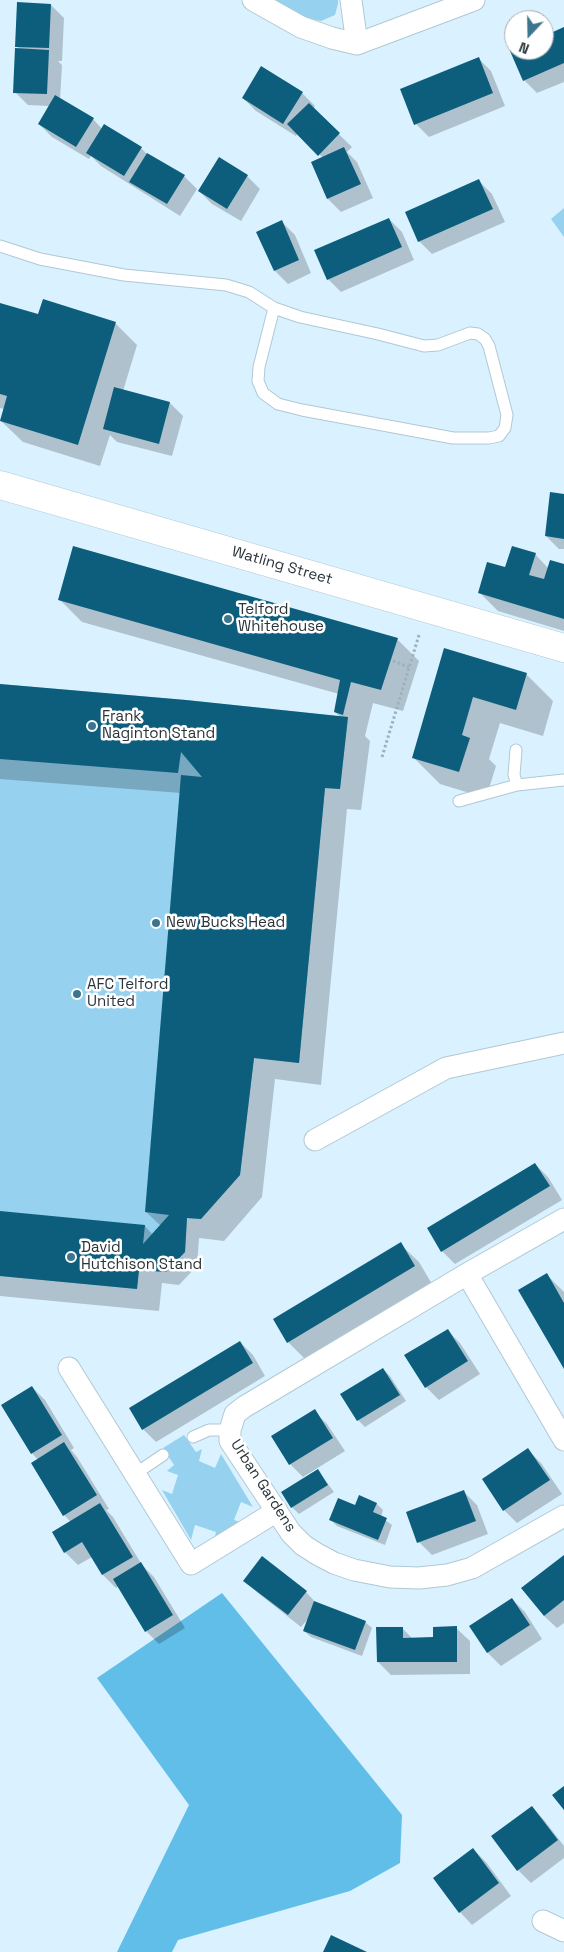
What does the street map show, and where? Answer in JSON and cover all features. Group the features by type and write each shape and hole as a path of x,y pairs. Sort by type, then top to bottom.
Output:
{"main road":[{"name":"Watling Street","path":"0,485 564,648"}],"street":[{"path":"253,0 301,27 332,38 357,44 474,0"},
{"path":"351,0 357,44"},
{"path":"315,1140 446,1068 564,1043"},
{"name":"Urban Gardens","path":"564,1219 467,1274 244,1407 235,1414 230,1430 230,1441 291,1533 303,1545 317,1554 347,1568 390,1577 419,1578 447,1575 472,1568 564,1516"},
{"path":"467,1274 564,1440"},
{"path":"69,1368 191,1564 277,1512"},
{"path":"543,1921 564,1931"}],"lane":[{"path":"0,246 40,259 124,274 226,286 249,292 274,308 300,317 424,346 438,345 470,333 478,334 485,339 489,346 507,416 505,428 499,436 489,438 453,438 278,404 263,393 258,381 259,368 274,308"},
{"path":"516,750 514,775 517,785"},
{"path":"459,801 517,785 564,780"},
{"path":"193,1437 209,1430 230,1430"},
{"path":"135,1474 163,1455"}],"path":[{"path":"382,757 420,630"},
{"path":"393,661 409,666"}],"shaded area":[{"path":"272,0 338,0 338,4 335,15 321,21 295,16"},
{"path":"564,208 564,237 551,219"},
{"name":"New Bucks Head","path":"0,684 186,700 348,717 340,789 325,788 299,1063 254,1058 240,1175 201,1219 187,1218 185,1252 166,1272 139,1270 137,1289 0,1276"},
{"path":"184,1435 196,1452 202,1449 199,1461 215,1468 221,1454 253,1507 241,1502 234,1520 246,1524 213,1544 216,1532 195,1525 191,1540 162,1490 172,1494 178,1475 167,1471 174,1465 163,1448"},
{"path":"222,1593 402,1815 400,1863 350,1891 178,1940 172,1952 117,1952 189,1805 97,1678"}],"building":[{"path":"17,2 51,4 49,48 15,47"},
{"path":"564,27 564,63 523,81 514,60 554,60 554,32"},
{"path":"15,48 49,50 47,94 13,93"},
{"path":"479,57 493,93 414,125 400,89"},
{"path":"261,66 303,92 283,124 242,98"},
{"path":"55,95 94,118 76,147 38,124"},
{"path":"309,103 340,133 318,156 287,124"},
{"path":"104,124 142,147 124,176 86,153"},
{"path":"344,147 361,184 327,199 311,162"},
{"path":"147,153 185,175 167,204 129,182"},
{"path":"219,157 248,175 227,209 198,191"},
{"path":"479,179 493,209 418,242 405,212"},
{"path":"389,218 402,247 327,280 314,250"},
{"path":"282,220 299,260 274,271 256,232"},
{"path":"43,299 116,322 78,445 0,421 7,396 0,394 0,303 38,314"},
{"path":"114,387 170,402 159,444 103,429"},
{"path":"550,492 564,494 564,539 545,536"},
{"name":"Telford Whitehouse","path":"73,546 398,638 381,690 351,682 343,715 334,712 340,680 58,600"},
{"path":"512,546 536,553 529,575 544,579 550,560 564,564 564,619 478,593 487,562 505,567"},
{"path":"444,648 527,673 516,710 473,697 462,735 470,738 459,772 412,758"},
{"path":"0,684 186,700 348,717 340,789 325,788 299,1063 254,1058 240,1175 201,1219 187,1218 185,1252 166,1272 139,1270 137,1289 0,1276 0,1211 145,1225 143,1244 169,1215 145,1212 181,775 202,777 181,752 178,773 0,759"},
{"path":"535,1163 550,1186 441,1252 427,1228"},
{"path":"401,1242 415,1266 287,1343 273,1319"},
{"path":"547,1273 564,1303 564,1369 518,1290"},
{"path":"448,1329 468,1361 425,1388 404,1355"},
{"path":"240,1341 253,1363 142,1430 129,1408"},
{"path":"383,1368 400,1395 357,1421 340,1394"},
{"path":"32,1386 62,1435 31,1454 1,1405"},
{"path":"315,1409 333,1438 289,1465 271,1436"},
{"path":"64,1442 97,1495 63,1516 31,1463"},
{"path":"528,1448 550,1480 503,1511 482,1479"},
{"path":"318,1469 328,1485 291,1508 281,1492"},
{"path":"464,1490 476,1521 417,1543 406,1512"},
{"path":"359,1495 377,1503 373,1512 387,1518 378,1540 329,1520 338,1498 355,1505"},
{"path":"100,1503 133,1557 102,1575 82,1542 64,1553 52,1532"},
{"path":"564,1555 564,1600 544,1616 521,1588"},
{"path":"262,1556 307,1591 288,1615 243,1581"},
{"path":"141,1562 173,1615 145,1632 113,1579"},
{"path":"512,1598 530,1625 487,1653 469,1626"},
{"path":"314,1601 366,1621 355,1650 303,1631"},
{"path":"457,1626 457,1662 377,1662 376,1627 403,1627 403,1638 433,1637 433,1627"},
{"path":"564,1786 564,1810 552,1795"},
{"path":"532,1806 558,1840 517,1871 491,1836"},
{"path":"473,1848 499,1883 459,1913 433,1878"},
{"path":"331,1935 367,1952 323,1952"}],"place":[{"name":"Telford Whitehouse","path":"228,619"},
{"name":"Frank Naginton Stand","path":"92,726"},
{"name":"New Bucks Head","path":"156,923"},
{"name":"AFC Telford United","path":"77,994"},
{"name":"David Hutchison Stand","path":"71,1257"}]}
